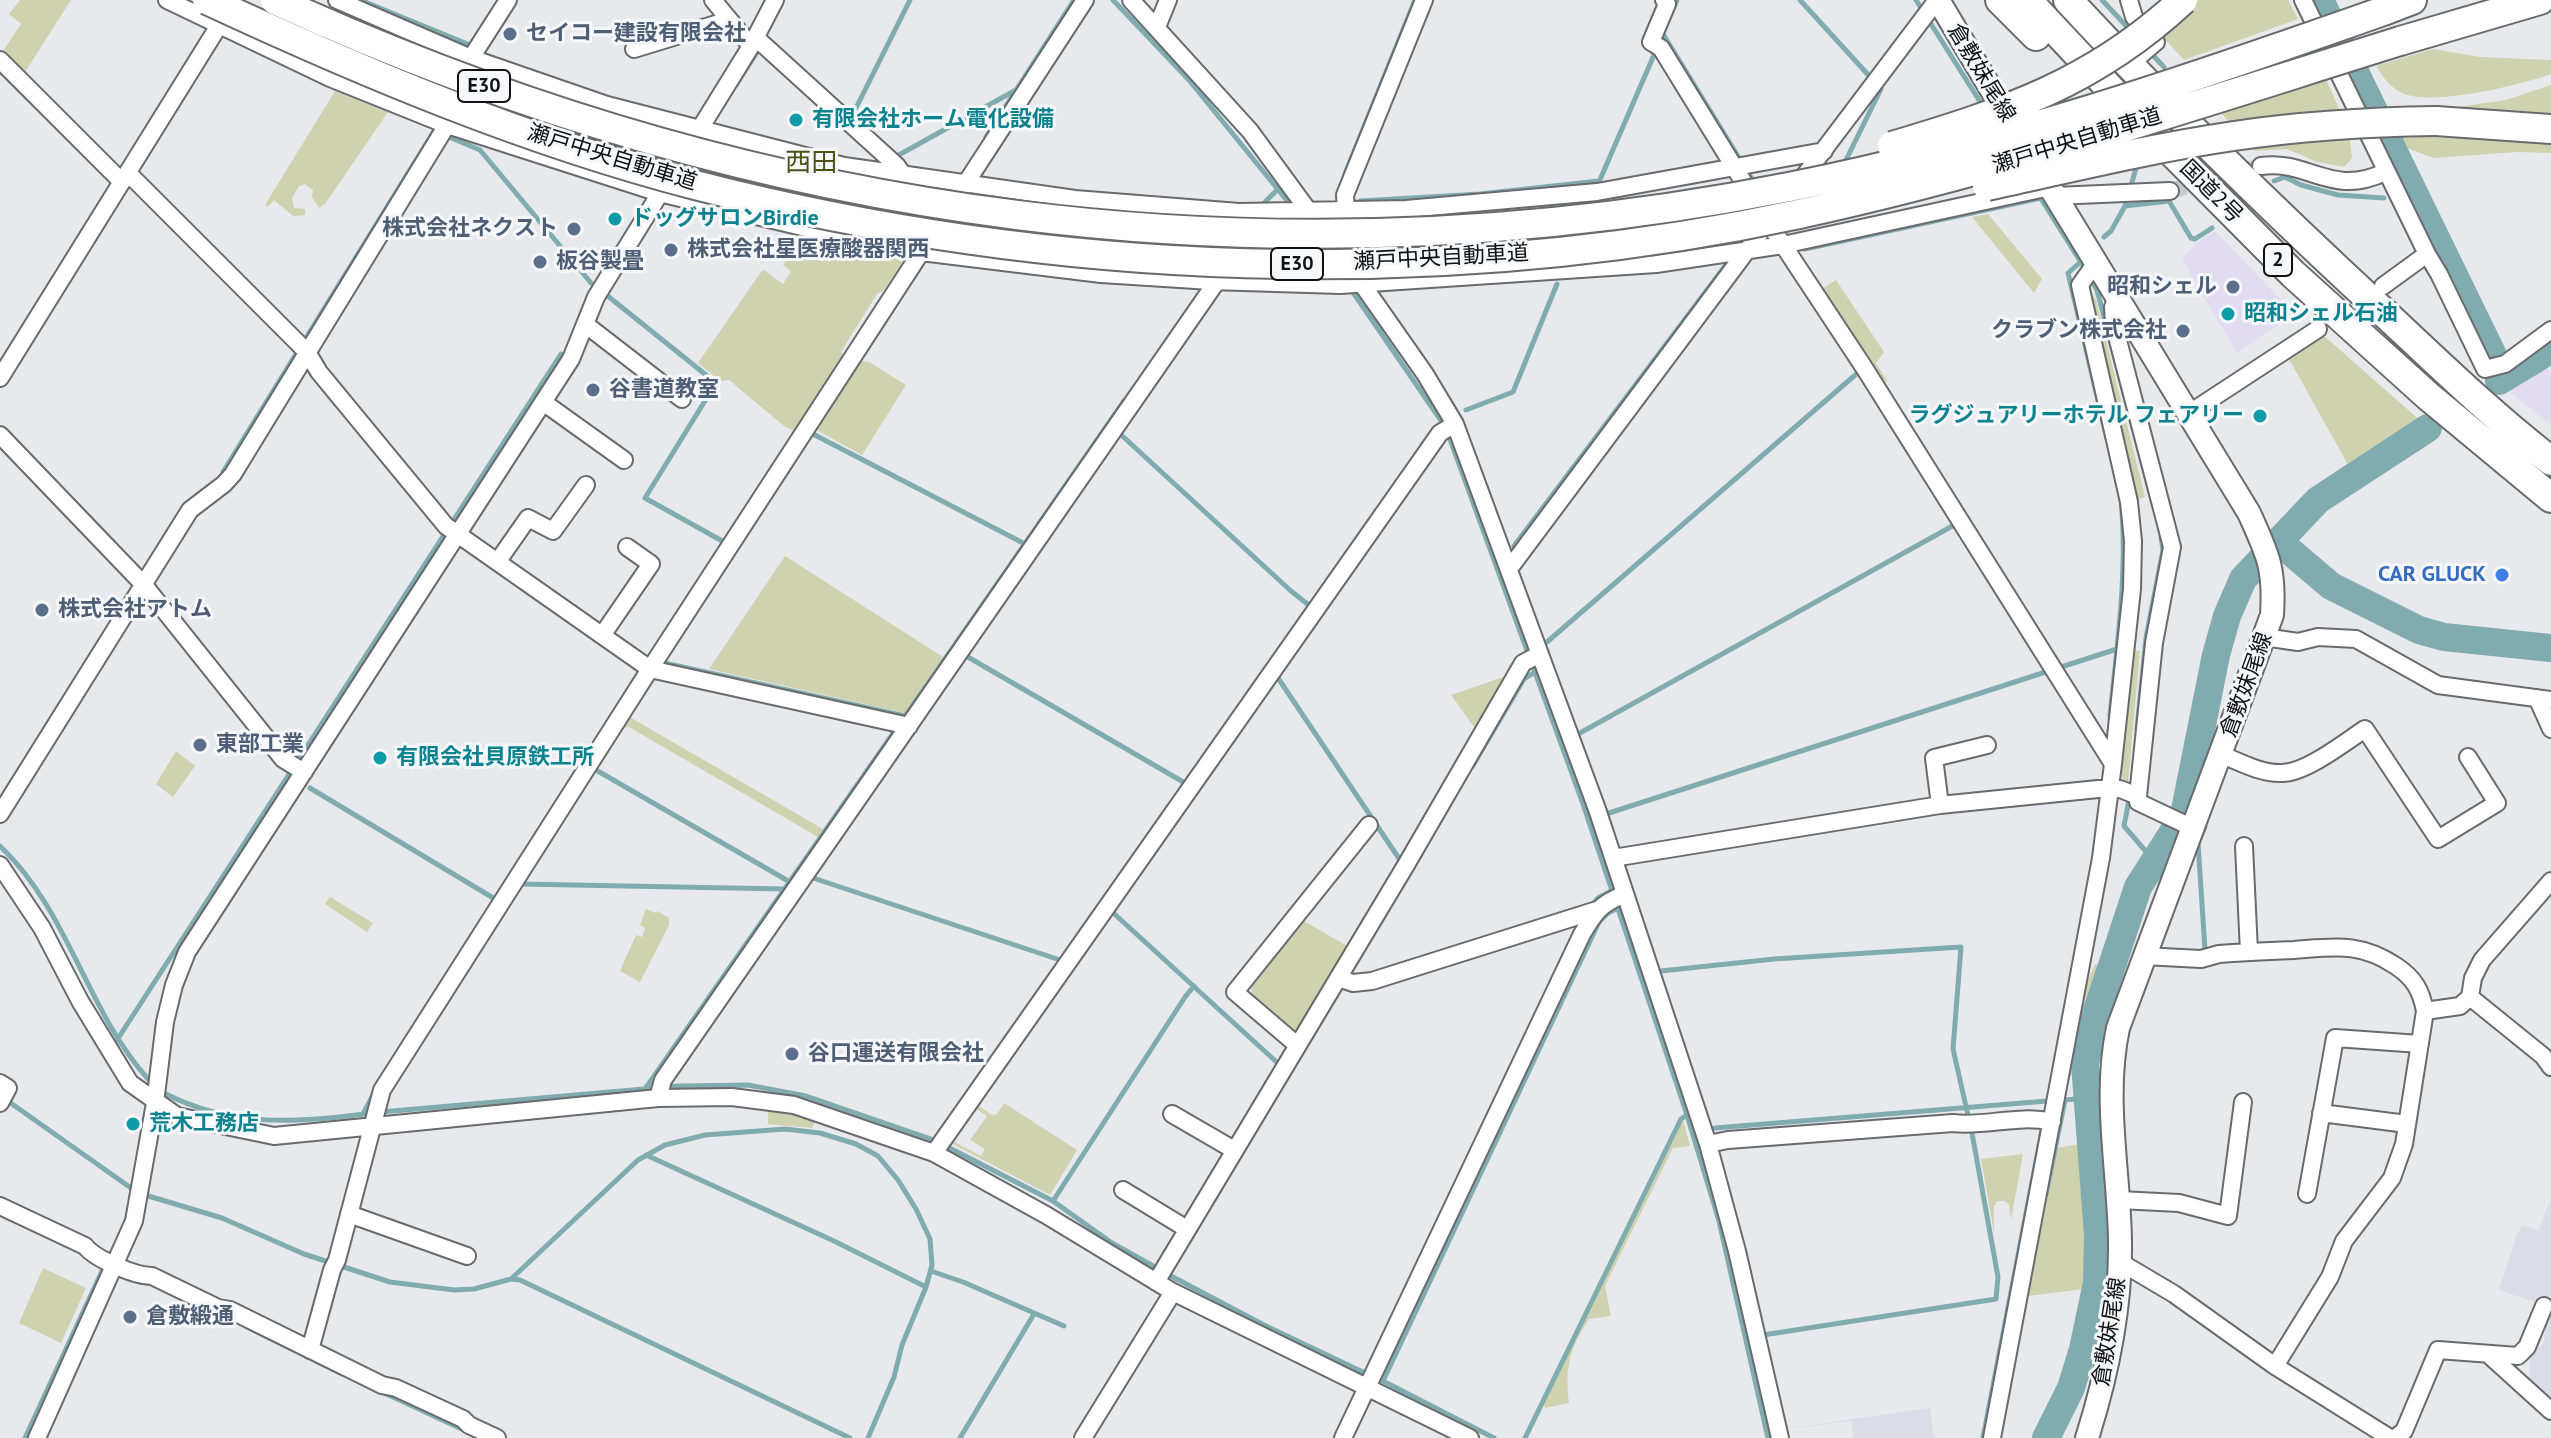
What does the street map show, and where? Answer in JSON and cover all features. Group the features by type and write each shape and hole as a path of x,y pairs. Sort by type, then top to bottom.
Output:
{"highway":[{"name":"瀬戸中央自動車道","path":"207,0 400,86 497,122 678,180 831,215 1019,246 1120,256 1322,264 1412,262 1600,247 1778,216 1979,170 2540,0"},
{"name":"瀬戸中央自動車道","path":"275,0 411,59 603,127 810,182 920,203 1124,227 1317,235 1408,232 1596,218 1790,187 1971,144 2211,70 2399,5"},
{"path":"2000,0 2091,84 2131,111"},
{"name":"国道2号","path":"2027,0 2131,111 2293,274 2428,396 2551,498"},
{"name":"国道2号","path":"2068,0 2142,54 2292,228 2507,427 2551,461"},
{"path":"1596,218 1775,179 1992,114 2087,72 2139,39 2183,0"},
{"path":"1778,216 1874,210 2153,150 2234,136 2329,126 2436,121 2551,129"}],"main road":[{"name":"倉敷妹尾線","path":"1938,0 2090,271 2118,295 2249,513 2266,552 2274,583 2272,615 2222,755 2190,826 2123,1008 2113,1049 2112,1096 2120,1262 2102,1390 2087,1438"}],"street":[{"path":"167,0 330,78 447,125 659,193 921,252 1087,273 1210,281 1352,284 1631,266 1745,252 2043,191 2170,191"},
{"path":"0,378 128,178 236,0"},
{"path":"337,0 471,58 607,105 844,166 967,186 1075,199 1257,212 1465,205 1597,192 1824,151"},
{"path":"0,814 145,589 190,510 233,474 303,348 447,125 471,58 508,0"},
{"path":"713,0 729,20 897,166 904,176"},
{"path":"37,1438 134,1221 155,1103 165,1022 174,985 187,952 299,768 452,530 571,359 596,297 753,42 775,0"},
{"path":"310,1350 382,1090 650,664 967,186 1085,0"},
{"path":"1131,0 1319,212 1352,284 1425,374 1509,569 1533,657 1613,858 1613,900 1708,1144 1737,1251 1780,1438"},
{"path":"1157,27 1168,0"},
{"path":"1319,212 1345,195 1424,0"},
{"path":"1664,0 1667,4 1651,42 1658,47 1778,216 1786,244 2108,756 2118,791"},
{"path":"1509,569 1938,0"},
{"path":"2129,0 2134,17 2156,42 2142,54"},
{"path":"2303,0 2385,172 2485,369 2497,366 2551,330"},
{"path":"634,49 729,20"},
{"path":"0,60 128,178 303,348 319,372 452,530 650,664 909,726"},
{"path":"2261,166 2287,165 2328,180 2358,181 2385,172"},
{"path":"2383,286 2427,254"},
{"path":"2090,271 2080,285 2129,502 2133,541 2132,589 2108,756"},
{"path":"660,1091 1115,429 1210,281"},
{"path":"1992,1438 2047,1121 2101,858 2154,643 2172,547 2114,325 2113,307 2118,295"},
{"path":"585,324 682,399"},
{"path":"2188,414 2318,329"},
{"path":"543,402 624,460"},
{"path":"938,1146 1105,907 1449,428"},
{"path":"0,435 145,589 283,759 299,768"},
{"path":"498,561 528,518 553,531 586,485"},
{"path":"603,634 651,564 627,547"},
{"path":"2264,637 2298,642 2318,637 2356,639 2438,685 2544,699 2551,729"},
{"path":"1160,1275 1533,657"},
{"path":"2222,755 2257,769 2282,773 2300,769 2365,729 2438,839 2497,803 2468,757"},
{"path":"1940,805 1934,758 1987,745"},
{"path":"1613,858 1940,805 2118,791 2190,826"},
{"path":"1297,1045 1235,992 1369,825"},
{"path":"2244,846 2249,952"},
{"path":"0,865 42,928 80,1001 130,1083 177,1116 274,1136 374,1117 660,1091 794,1105 938,1146 1046,1215 1160,1275 1173,1292 1470,1438"},
{"path":"2425,1011 2460,1006 2470,997 2473,978 2482,960 2551,881"},
{"path":"1338,978 1353,983 1372,981 1613,900"},
{"path":"1343,1438 1576,948 1613,900"},
{"path":"2143,956 2201,959 2249,952 2347,947 2363,949 2380,955 2416,982 2421,992 2425,1011 2420,1044 2404,1144 2392,1178 2344,1241 2330,1277 2275,1366"},
{"path":"2470,997 2543,1056 2551,1067"},
{"path":"2307,1194 2335,1038 2420,1044"},
{"path":"2119,1200 2179,1203 2228,1216 2243,1102"},
{"path":"2321,1113 2407,1124"},
{"path":"1172,1114 1234,1150"},
{"path":"1708,1144 1953,1123 2047,1121"},
{"path":"1123,1190 1187,1229"},
{"path":"0,1206 85,1246 90,1252 116,1265 142,1276 152,1276 382,1385 396,1388 463,1419 497,1438"},
{"path":"349,1214 467,1256"},
{"path":"2120,1262 2174,1294 2275,1366 2392,1438 2404,1431 2438,1350 2518,1356 2524,1353 2544,1306"},
{"path":"1083,1438 1173,1292"},
{"path":"2488,1354 2551,1411"}],"shaded area":[{"name":"昭和シェル","path":"2215,231 2295,314 2237,353 2182,259 2198,242"},
{"path":"2545,365 2551,373 2551,425 2505,388"},
{"path":"2551,1199 2551,1404 2529,1385 2530,1356 2543,1344 2549,1307 2499,1290 2517,1234 2523,1225 2538,1231"},
{"path":"1930,1408 1934,1438 1854,1438 1851,1421 1784,1429"}],"green space":[{"path":"20,0 71,0 25,72 3,51 21,24 9,14"},
{"path":"2198,0 2288,0 2298,19 2184,60 2161,35"},
{"path":"2433,49 2480,57 2551,60 2551,74 2498,89 2454,96 2416,97 2390,85 2376,66"},
{"path":"2326,79 2341,113 2232,125 2221,113"},
{"path":"2551,85 2551,122 2423,112 2506,100"},
{"path":"335,91 388,112 325,204 319,208 312,197 313,190 305,184 299,186 292,198 294,208 305,209 305,215 293,216 274,200 268,207 265,205"},
{"path":"2349,132 2352,158 2344,167 2317,162 2287,149 2255,151 2247,141"},
{"path":"2433,133 2551,141 2551,153 2517,152 2434,158 2401,146 2397,134"},
{"path":"1988,214 2042,279 2034,293 1972,217"},
{"path":"802,239 906,257 883,291 877,294 794,431 729,380 720,381 698,363 761,272 764,270 783,284 791,271 783,265"},
{"path":"1836,280 1884,352 1876,363 1888,382 1881,381 1823,288"},
{"path":"2087,288 2096,300 2145,497 2134,500"},
{"path":"2323,335 2423,423 2351,470 2289,359"},
{"path":"857,361 869,362 906,385 862,455 815,429"},
{"path":"785,556 943,657 905,713 709,669"},
{"path":"2127,650 2140,651 2128,782 2119,768"},
{"path":"1509,675 1476,730 1451,695"},
{"path":"630,715 823,829 818,837 629,727 620,729"},
{"path":"176,751 195,766 173,797 156,784"},
{"path":"330,897 373,923 367,932 325,904"},
{"path":"646,909 658,911 669,918 669,925 640,982 620,971 636,935 642,937 645,928 640,925"},
{"path":"1302,920 1349,947 1299,1030 1291,1031 1252,994 1251,983"},
{"path":"2095,964 2099,966 2078,1032 2071,1076 2067,1076 2081,997"},
{"path":"1004,1103 1077,1150 1050,1195 949,1142 976,1104 992,1115 997,1114","holes":["976,1109 987,1116 970,1140 985,1149 981,1156 953,1141"]},
{"path":"768,1108 816,1119 812,1128 768,1124"},
{"path":"1683,1120 1690,1146 1673,1148 1605,1286 1611,1316 1589,1319 1577,1340 1568,1368 1569,1403 1545,1408 1544,1404"},
{"path":"2079,1144 2086,1238 2083,1289 2028,1296 2057,1148"},
{"path":"2023,1154 2011,1220 2009,1204 1997,1201 1994,1207 1994,1233 1981,1159"},
{"path":"43,1268 86,1288 61,1343 19,1323"}],"waterway":[{"path":"360,0 470,45"},
{"path":"852,116 910,0"},
{"path":"986,137 1074,0"},
{"path":"1113,0 1189,80 1293,208"},
{"path":"1345,174 1415,0"},
{"path":"1675,5 1677,0"},
{"path":"1800,0 1872,79"},
{"path":"1916,0 1923,11"},
{"path":"2102,0 2131,31"},
{"path":"2320,0 2504,378"},
{"path":"1931,24 1984,108"},
{"path":"1663,34 1755,184"},
{"path":"1599,182 1657,48"},
{"path":"736,85 759,49"},
{"path":"2148,50 2164,67"},
{"path":"1844,164 1881,89 1878,87"},
{"path":"897,156 1016,90"},
{"path":"223,472 434,131"},
{"path":"449,137 480,150 591,283"},
{"path":"2125,206 2137,165"},
{"path":"2274,181 2285,177 2301,185 2338,195 2384,198"},
{"path":"1360,201 1480,194 1599,181"},
{"path":"1258,209 1277,190"},
{"path":"2038,194 2082,264"},
{"path":"1805,249 2041,198"},
{"path":"2104,237 2111,231 2125,206 2169,201 2191,238 2195,239 2212,228"},
{"path":"2085,258 2068,273 2107,439"},
{"path":"1514,546 1728,262"},
{"path":"2089,276 2097,290 2153,504"},
{"path":"1466,410 1513,392 1557,284"},
{"path":"1350,288 1444,425"},
{"path":"604,293 716,383 645,498 724,542"},
{"path":"2499,381 2551,347"},
{"path":"117,1040 561,354"},
{"path":"1547,642 1861,370"},
{"path":"904,718 1124,401"},
{"path":"2046,1438 2071,1388 2097,1283 2098,1235 2085,1064 2094,1020 2138,887 2184,815 2216,655 2227,616 2243,579 2318,500 2428,428"},
{"path":"809,432 1025,544"},
{"path":"1118,432 1310,606"},
{"path":"1448,434 1583,804 1687,1115 1719,1221 1768,1438"},
{"path":"2110,716 2122,581 2121,499"},
{"path":"1580,733 1956,524"},
{"path":"2137,729 2146,638 2163,550 2161,537"},
{"path":"2278,541 2331,586 2419,630 2444,637 2551,648"},
{"path":"1609,813 2117,649"},
{"path":"961,653 1185,783"},
{"path":"660,662 905,716"},
{"path":"1472,767 1524,679 1535,672"},
{"path":"1276,675 1402,863"},
{"path":"645,1089 894,732"},
{"path":"596,770 790,882"},
{"path":"310,788 495,899"},
{"path":"2130,795 2124,826 2155,862"},
{"path":"2202,825 2205,827 2198,843 2205,950"},
{"path":"0,846 44,900 108,1023 148,1079"},
{"path":"807,876 1060,960"},
{"path":"520,884 784,889"},
{"path":"1591,906 1613,890"},
{"path":"1383,1381 1599,922 1618,908"},
{"path":"1109,909 1282,1067"},
{"path":"1661,971 1774,959 1961,947 1953,1049 1998,1277 1996,1299 1763,1335"},
{"path":"1053,1201 1194,986"},
{"path":"381,1112 678,1086 748,1085 806,1096 934,1140 1053,1201 1112,1243 1173,1277 1367,1374"},
{"path":"363,1114 375,1091"},
{"path":"164,1093 215,1112 266,1120 318,1119 371,1113"},
{"path":"2046,1194 2065,1100 2088,1098"},
{"path":"5,1099 131,1188"},
{"path":"1715,1128 2047,1101"},
{"path":"1525,1438 1681,1119 1687,1115"},
{"path":"1983,1438 2043,1125"},
{"path":"511,1279 638,1160 665,1145 705,1135 785,1129 820,1133 856,1144 878,1156 898,1180 930,1239 932,1265 902,1345 894,1377 868,1438"},
{"path":"646,1155 926,1287"},
{"path":"145,1195 222,1218 304,1254 390,1282 454,1290 520,1280 850,1438"},
{"path":"25,1438 102,1271"},
{"path":"931,1271 1064,1326"},
{"path":"960,1438 1034,1314"},
{"path":"247,1327 342,1374"},
{"path":"1381,1380 1494,1438"},
{"path":"380,1391 466,1431"}],"tunnel":[{"path":"2170,191 2261,166"}],"place":[{"name":"セイコー建設有限会社","path":"510,34"},
{"name":"有限会社ホーム電化設備","path":"796,120"},
{"name":"ドッグサロンBirdie","path":"615,219"},
{"name":"株式会社ネクスト","path":"574,229"},
{"name":"株式会社星医療酸器関西","path":"671,250"},
{"name":"板谷製畳","path":"540,262"},
{"name":"昭和シェル","path":"2233,287"},
{"name":"昭和シェル石油","path":"2228,314"},
{"name":"クラブン株式会社","path":"2183,331"},
{"name":"谷書道教室","path":"593,390"},
{"name":"ラグジュアリーホテル フェアリー","path":"2260,416"},
{"name":"CAR GLUCK","path":"2502,575"},
{"name":"株式会社アトム","path":"42,610"},
{"name":"東部工業","path":"200,745"},
{"name":"有限会社貝原鉄工所","path":"380,758"},
{"name":"谷口運送有限会社","path":"792,1054"},
{"name":"荒木工務店","path":"133,1124"},
{"name":"倉敷緞通","path":"130,1317"}],"district":[{"name":"西田","path":"811,164"}]}
